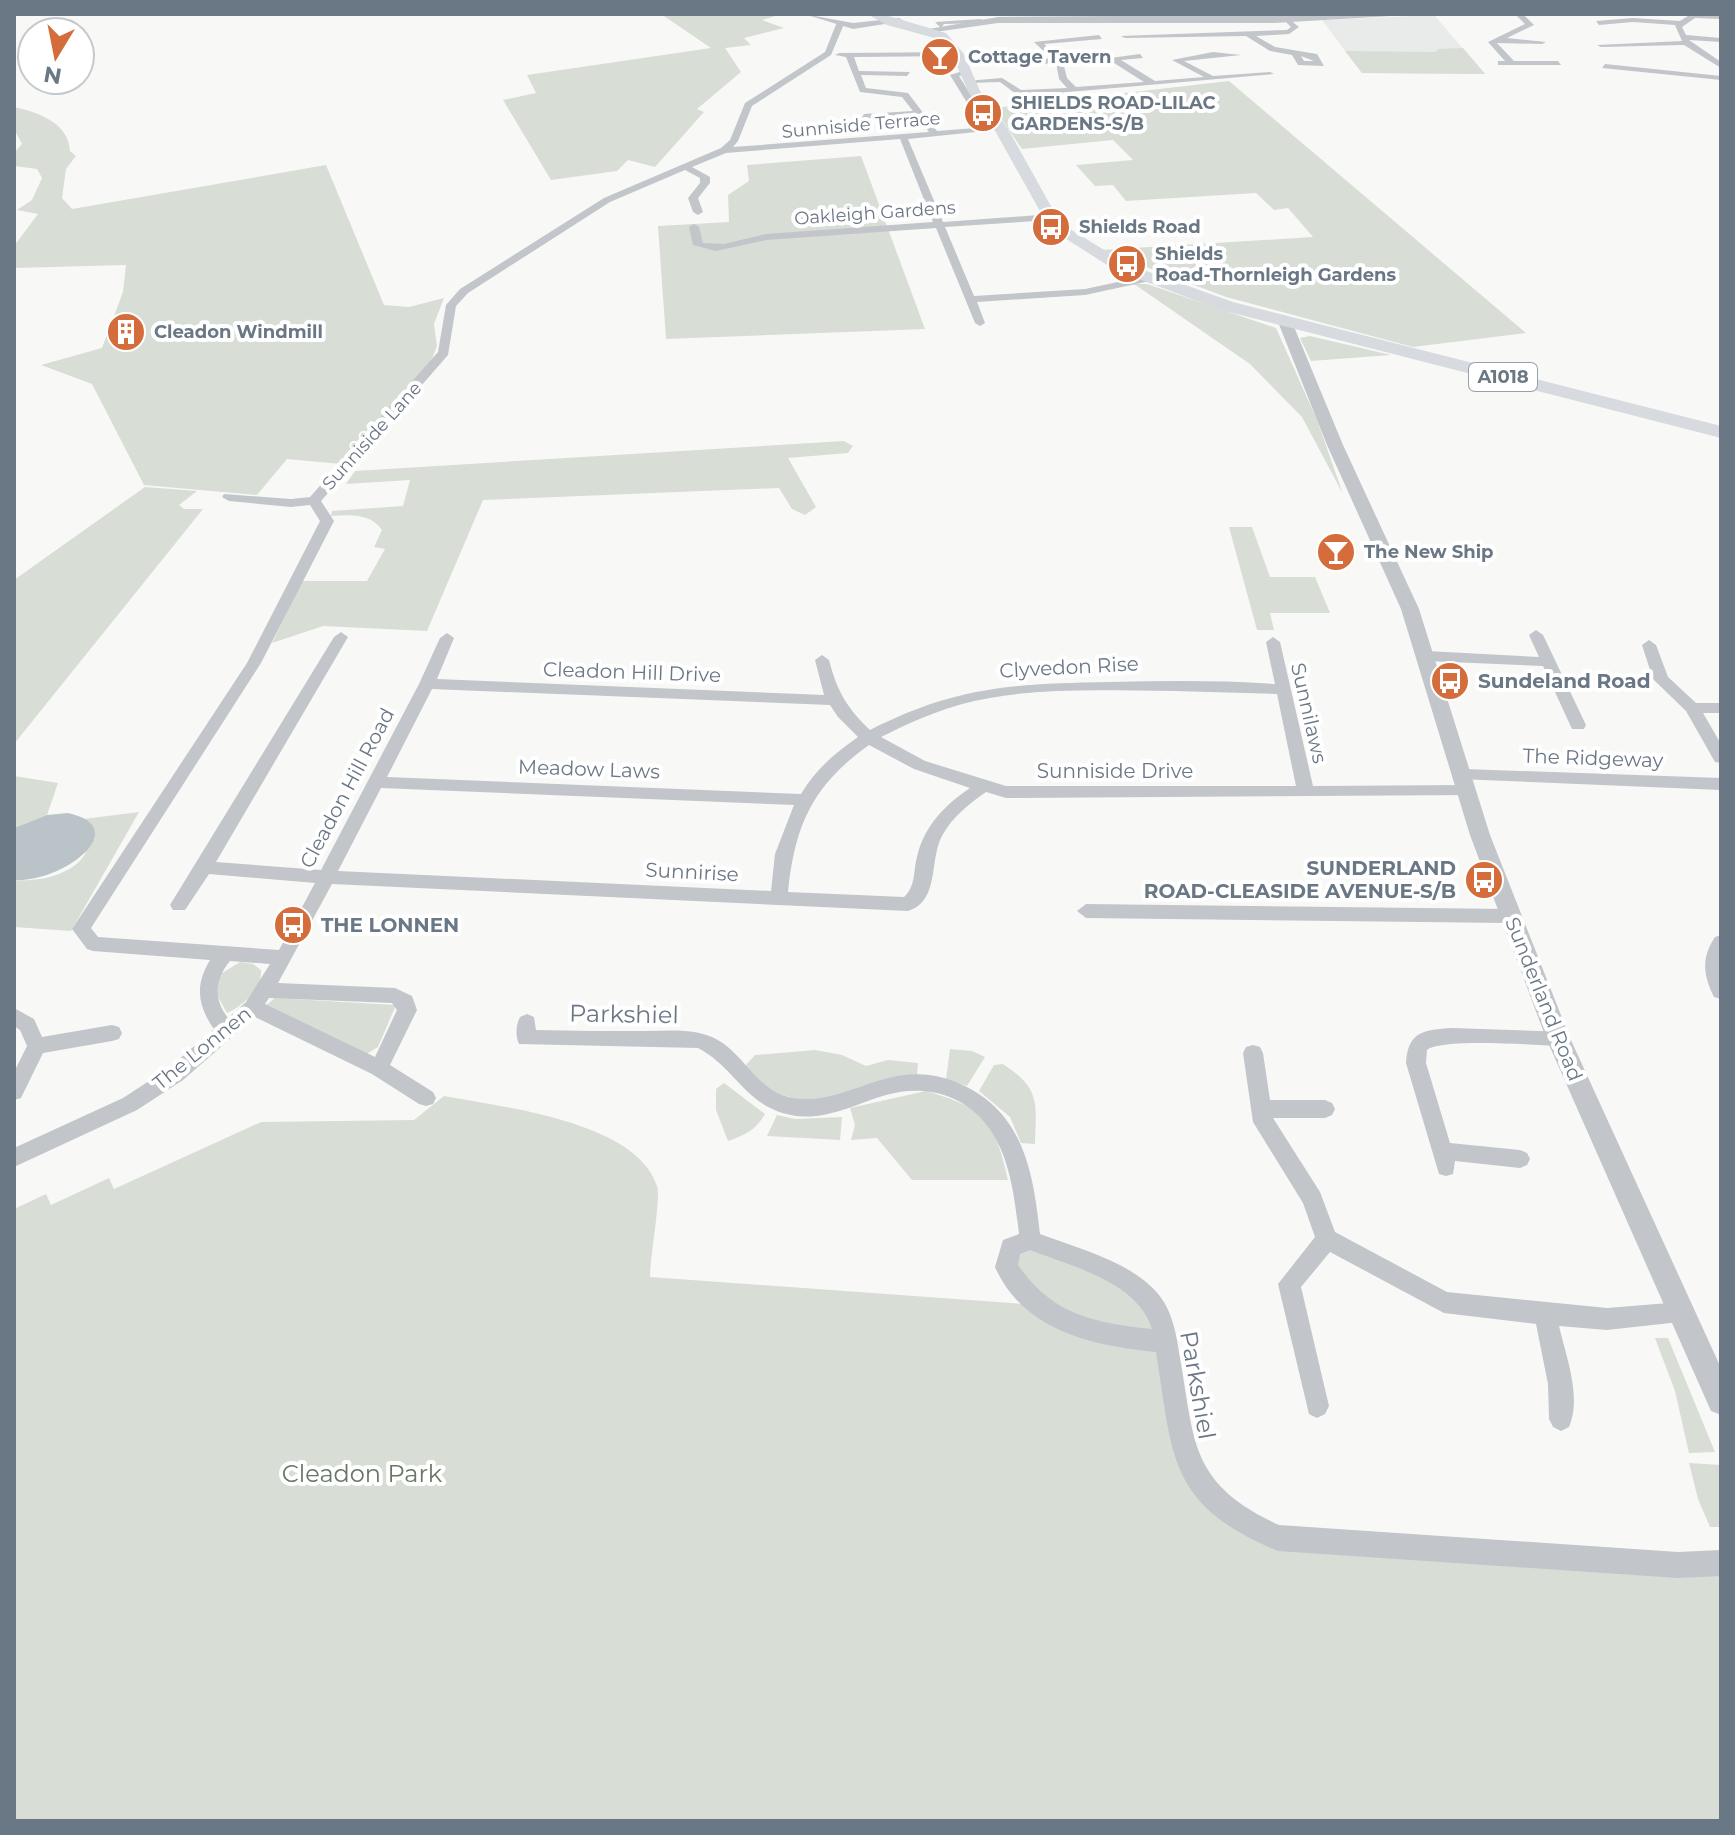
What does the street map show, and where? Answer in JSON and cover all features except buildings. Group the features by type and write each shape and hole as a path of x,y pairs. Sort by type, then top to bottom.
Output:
{"highway":[{"path":"875,18 935,28"},
{"name":"A1018","path":"935,28 951,37 958,46 958,54 968,77 1052,217 1087,248 1146,279 1285,322 1721,432"}],"street":[{"path":"808,14 837,26 875,18 900,24"},
{"path":"935,28 1022,17 1271,17 1288,20 1421,14"},
{"path":"1511,62 1492,44 1530,25 1519,14"},
{"path":"1599,23 1625,20 1678,23 1696,15 1721,17"},
{"path":"1125,36 1294,30 1288,20"},
{"path":"1678,23 1685,40 1718,62"},
{"path":"828,53 837,26"},
{"path":"1247,34 1273,49 1295,53"},
{"path":"1074,90 1063,79 1059,60 1038,42 1099,37"},
{"path":"1498,40 1542,42"},
{"path":"1601,45 1721,40"},
{"path":"724,150 734,141 748,105 828,53 958,54"},
{"path":"1210,77 1176,60 1213,54 1237,57"},
{"path":"849,55 863,90 905,95 935,134"},
{"path":"1092,61 1140,56"},
{"path":"1113,59 1154,84"},
{"path":"1026,63 1059,60"},
{"path":"1497,63 1558,63"},
{"path":"1605,66 1721,78"},
{"path":"857,73 907,74"},
{"path":"968,77 1002,80 1026,93 1270,74"},
{"path":"864,117 920,113"},
{"name":"Sunniside Terrace","path":"724,150 935,134 997,123"},
{"path":"903,137 980,323"},
{"name":"Sunniside Lane","path":"284,958 93,944 81,929 254,663 327,521 314,501 444,353 451,305 464,291 607,200 724,150"},
{"path":"684,166 705,177 705,183 693,198 698,212"},
{"name":"Oakleigh Gardens","path":"694,227 696,241 702,247 742,246 766,237 1052,217"},
{"path":"970,299 1085,292 1146,279"},
{"name":"Sunderland Road","path":"1285,322 1335,445 1393,567 1426,656 1509,916 1558,1038 1721,1401"},
{"path":"229,497 291,503 314,501"},
{"path":"1536,635 1578,725"},
{"path":"179,905 341,637"},
{"name":"Cleadon Hill Road","path":"284,958 427,684 447,638"},
{"name":"Sunnilaws","path":"1273,642 1306,792"},
{"path":"1649,645 1661,679 1692,708 1721,758"},
{"path":"1426,656 1548,662"},
{"name":"Sunniside Drive","path":"822,660 823,681 835,700 881,748 940,775 1006,792 1306,792 1465,783"},
{"name":"Cleadon Hill Drive","path":"427,684 835,700"},
{"name":"Clyvedon Rise","path":"779,898 779,863 810,786 843,753 903,718 988,693 1212,684 1283,689"},
{"path":"1692,708 1721,708"},
{"name":"Meadow Laws","path":"375,782 802,800"},
{"name":"The Ridgeway","path":"1465,783 1721,784"},
{"name":"Sunnirise","path":"204,867 325,877 908,904 921,892 925,852 936,825 953,807 984,786"},
{"path":"1086,911 1509,916"},
{"path":"1721,942 1713,953 1716,981 1721,992"},
{"path":"226,953 215,964 205,989 210,1007 228,1031"},
{"name":"The Lonnen","path":"14,1158 130,1104 176,1074 253,1007 284,958"},
{"path":"266,990 395,996 405,1001 407,1010 379,1068"},
{"path":"253,1007 379,1068 426,1098"},
{"path":"14,1016 27,1025 37,1046"},
{"name":"Parkshiel","path":"527,1022 526,1038 677,1038 706,1043 730,1062 751,1089 793,1107 827,1107 883,1087 925,1080 969,1094 995,1115 1011,1144 1024,1182 1030,1240 1119,1278 1150,1301 1166,1342 1183,1453 1205,1493 1242,1524 1278,1538 1678,1565 1721,1563"},
{"path":"37,1046 112,1033"},
{"path":"1520,1159 1444,1159 1416,1063 1417,1047 1428,1038 1452,1036 1558,1038"},
{"path":"14,1092 37,1046"},
{"path":"1253,1053 1263,1122 1312,1199 1327,1239 1444,1302 1607,1319 1681,1313"},
{"path":"1261,1109 1325,1109"},
{"path":"1317,1406 1289,1284 1327,1239"},
{"path":"1030,1240 1011,1247 1006,1267 1031,1300 1070,1322 1117,1337 1166,1342"},
{"path":"1545,1314 1560,1384 1561,1419"}],"shaded area":[{"path":"1434,15 1485,74 1362,73 1322,20"},
{"path":"68,813 87,820 95,830 93,842 70,864 52,873 33,879 14,880 14,828 47,815"}],"green space":[{"path":"661,14 782,14 762,20 784,28 744,38 751,45 725,48 741,72 697,109 704,112 655,167 628,160 617,171 551,180 503,100 536,93 527,75 711,48"},
{"path":"1463,48 1485,74 1362,73 1345,51 1435,52 1439,49"},
{"path":"1229,81 1526,333 1413,347 1226,297 1101,250 1313,237 1288,208 1274,210 1256,193 1126,201 1113,185 1095,186 1076,165 1133,160 1113,140 1022,149 994,108"},
{"path":"14,107 51,120 64,133 70,151 76,156 66,169 62,198 72,209 326,165 384,305 409,307 444,298 434,324 437,346 430,364 341,464 287,459 257,495 144,485 92,384 41,365 102,348 123,292 126,265 14,268 14,246 38,214 17,210 32,200 42,178 37,169 14,166 14,153 22,144 14,129"},
{"path":"861,156 925,329 666,339 658,226 729,222 728,195 749,181 747,165"},
{"path":"1134,284 1147,284 1276,328 1317,420 1343,494 1302,417 1250,364"},
{"path":"1310,336 1391,355 1311,361 1300,338"},
{"path":"844,441 853,446 848,453 788,458 816,507 805,515 792,509 779,488 483,500 427,631 323,626 272,643 302,581 367,581 385,549 374,547 382,530 372,520 359,516 331,516 332,511 403,506 410,480 346,484 355,471"},
{"path":"145,487 197,491 179,505 184,509 203,509 14,744 14,580"},
{"path":"1229,527 1252,527 1270,577 1315,577 1330,613 1270,613 1274,630 1257,630"},
{"path":"14,776 58,783 47,815 14,828"},
{"path":"139,812 71,931 14,927 14,880 53,876 79,862 88,843 89,823 84,819"},
{"path":"240,962 253,964 261,970 260,977 250,996 227,1013 217,995 219,975"},
{"path":"275,998 396,1005 378,1047 365,1055 265,1006"},
{"path":"950,1049 972,1051 985,1057 967,1086 946,1080"},
{"path":"815,1050 842,1055 866,1066 888,1060 918,1063 917,1076 848,1095 804,1100 783,1095 763,1085 744,1067 755,1055"},
{"path":"1003,1064 1024,1081 1034,1098 1035,1144 1021,1143 1010,1117 979,1091 994,1065"},
{"path":"724,1083 765,1114 750,1131 728,1141 716,1110 716,1089"},
{"path":"926,1091 962,1104 984,1119 998,1143 1008,1180 912,1180 877,1138 851,1140 855,1125 850,1108"},
{"name":"Cleadon Park","path":"444,1096 564,1121 623,1146 644,1164 658,1193 650,1277 1024,1304 1159,1349 1165,1412 1240,1532 1721,1574 1721,1821 14,1821 14,1209 46,1194 51,1205 109,1178 114,1189 261,1122 414,1120"},
{"path":"777,1115 795,1119 842,1117 840,1140 767,1136"},
{"path":"1029,1245 1083,1267 1117,1286 1145,1311 1156,1327 1153,1335 1093,1321 1044,1298 1013,1268 1014,1250"},
{"path":"1655,1338 1668,1338 1715,1452 1689,1453 1675,1391"},
{"path":"1689,1463 1721,1465 1721,1527 1710,1527 1698,1499"}],"place":[{"name":"Cottage Tavern","path":"940,57"},
{"name":"SHIELDS ROAD-LILAC GARDENS-S/B","path":"983,113"},
{"name":"Shields Road","path":"1051,227"},
{"name":"Shields Road-Thornleigh Gardens","path":"1127,264"},
{"name":"Cleadon Windmill","path":"126,332"},
{"name":"The New Ship","path":"1336,552"},
{"name":"Sundeland Road","path":"1450,681"},
{"name":"SUNDERLAND ROAD-CLEASIDE AVENUE-S/B","path":"1484,880"},
{"name":"THE LONNEN","path":"293,925"}]}
